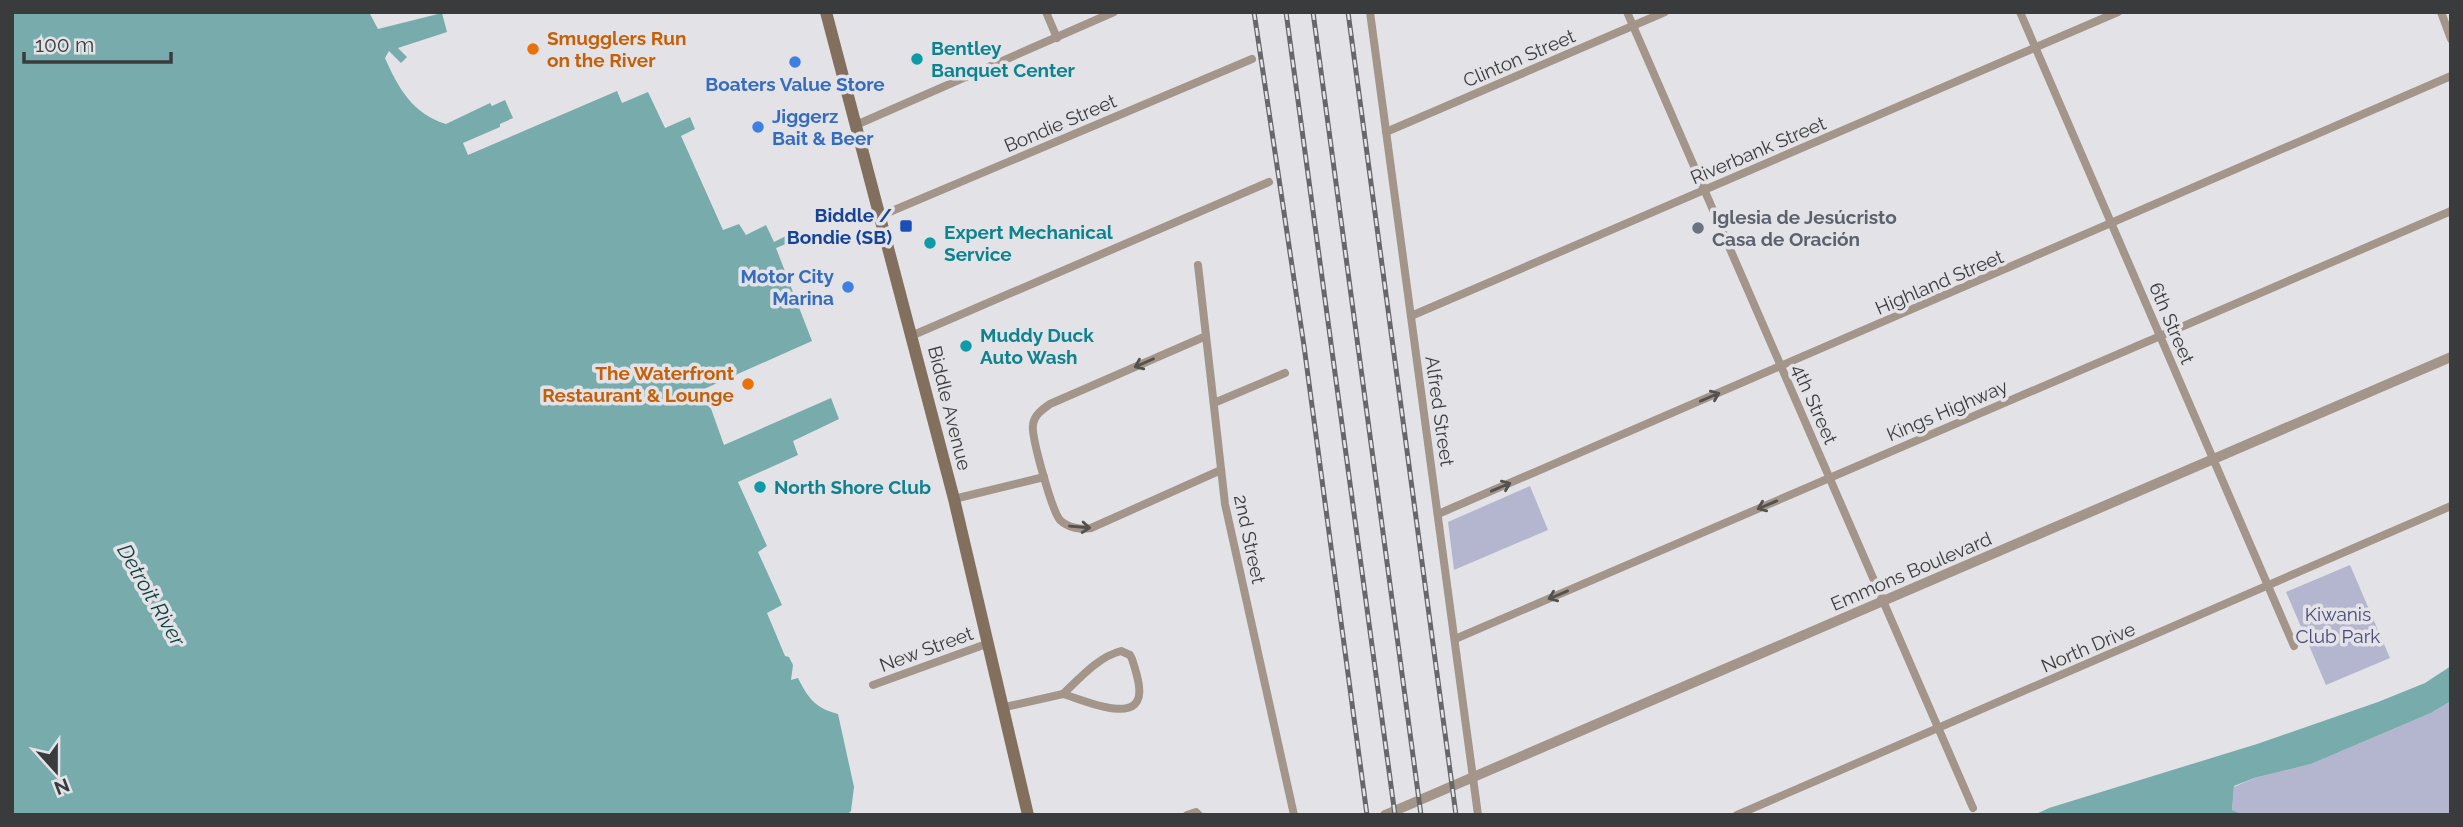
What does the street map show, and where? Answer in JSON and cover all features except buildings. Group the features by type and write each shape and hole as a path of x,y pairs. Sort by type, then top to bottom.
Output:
{"main road":[{"name":"Biddle Avenue","path":"826,12 954,499 1028,815"}],"street":[{"path":"1046,12 1057,38"},
{"path":"856,125 1114,12"},
{"name":"Alfred Street","path":"1370,12 1478,815"},
{"name":"4th Street","path":"1628,12 1973,808"},
{"name":"Clinton Street","path":"1386,132 1665,12"},
{"name":"6th Street","path":"2020,12 2294,646"},
{"name":"Riverbank Street","path":"1411,316 2118,12"},
{"path":"2441,12 2451,39"},
{"name":"Bondie Street","path":"880,216 1252,59"},
{"name":"Highland Street","path":"1438,514 2451,76"},
{"path":"911,336 1269,182"},
{"name":"Kings Highway","path":"1455,639 2451,211"},
{"name":"2nd Street","path":"1198,265 1225,504 1294,815"},
{"path":"1206,336 1044,408 1033,421 1032,427 1051,505 1059,519 1070,527 1086,529 1222,470"},
{"name":"Emmons Boulevard","path":"1385,815 2451,357"},
{"path":"1214,403 1285,373"},
{"path":"954,499 1044,477"},
{"name":"North Drive","path":"1737,815 2451,506"},
{"name":"New Street","path":"873,685 989,643"},
{"path":"1004,707 1063,694 1110,654 1121,651 1132,659 1140,688 1134,704 1126,708 1106,708 1063,694"},
{"path":"1186,815 1196,812 1199,815"}],"green space":[{"path":"1530,486 1548,530 1454,570 1448,522"},
{"name":"Kiwanis Club Park","path":"2350,565 2390,658 2326,685 2286,592"},
{"path":"2451,701 2451,815 2244,815 2232,810 2234,787 2254,778 2311,764 2431,713"}],"water":[{"name":"Detroit River","path":"12,12 369,12 378,29 442,13 447,32 398,48 407,57 401,63 389,51 385,58 408,99 434,120 446,124 490,103 492,106 505,100 513,118 500,124 500,127 463,143 468,155 617,91 622,103 648,92 665,128 690,117 695,129 681,136 723,230 739,224 746,235 766,225 774,242 790,234 793,241 776,248 812,341 704,389 724,445 831,398 839,419 793,441 798,455 738,482 767,546 758,552 782,605 767,613 785,656 789,657 793,665 791,680 798,678 813,701 823,709 838,714 854,787 851,811 847,815 12,815"},
{"path":"2451,666 2451,701 2431,713 2311,764 2254,778 2234,786 2232,810 2244,815 2034,815 2049,808 2257,744 2378,702 2425,683"}],"railway":[{"path":"1254,12 1304,346 1367,815"},
{"path":"1286,12 1395,815"},
{"path":"1313,12 1421,815"},
{"path":"1348,12 1456,815"}],"place":[{"name":"Smugglers Run on the River","path":"533,49"},
{"name":"Bentley Banquet Center","path":"917,59"},
{"name":"Boaters Value Store","path":"795,62"},
{"name":"Jiggerz Bait & Beer","path":"758,127"},
{"name":"Biddle / Bondie (SB)","path":"906,226"},
{"name":"Iglesia de Jesúcristo Casa de Oración","path":"1698,228"},
{"name":"Expert Mechanical Service","path":"930,243"},
{"name":"Motor City Marina","path":"848,287"},
{"name":"Muddy Duck Auto Wash","path":"966,346"},
{"name":"The Waterfront Restaurant & Lounge","path":"748,384"},
{"name":"North Shore Club","path":"760,487"}]}
